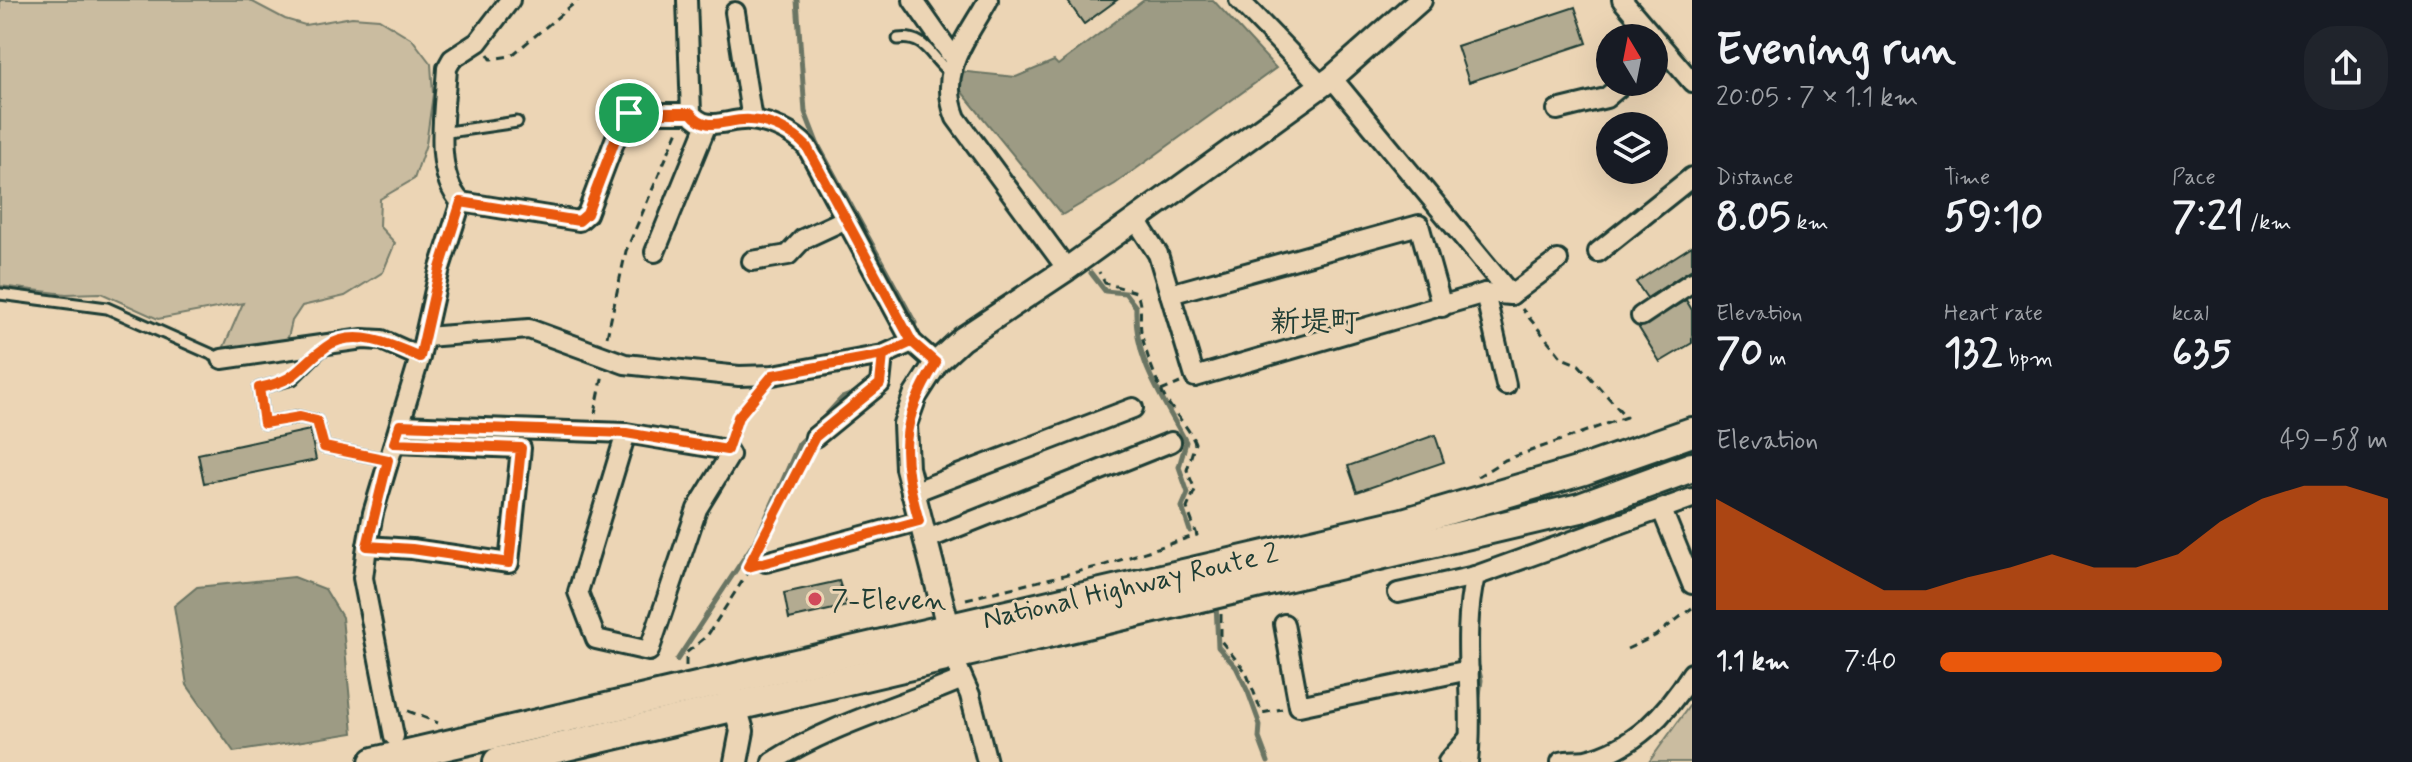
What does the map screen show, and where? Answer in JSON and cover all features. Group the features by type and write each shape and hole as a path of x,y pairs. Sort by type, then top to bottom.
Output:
{"highway":[{"name":"National Highway Route 2","path":"954,654 1584,470 1692,432"},
{"name":"National Highway Route 2","path":"374,762 731,692 954,654 1580,508 1692,467"},
{"name":"National Highway Route 2","path":"498,762 731,692"}],"street":[{"path":"510,0 478,42 452,59 447,68 441,133 453,194 461,202 579,221 587,214 621,124 629,113 688,113 697,121 707,124 752,120 797,137 807,147 912,342 936,363"},
{"path":"687,0 691,17 688,113"},
{"path":"913,0 952,66"},
{"path":"988,0 952,66 947,86 956,118 1067,269"},
{"path":"1239,0 1326,81 1511,295"},
{"path":"987,762 911,493 905,424 915,396 936,363 962,339 1067,269 1326,81 1420,0"},
{"path":"1622,0 1639,24"},
{"path":"735,12 752,120"},
{"path":"1668,60 1692,82"},
{"path":"1557,110 1608,96"},
{"path":"655,252 707,124"},
{"path":"1598,252 1692,177"},
{"path":"394,736 363,578 367,546 426,337 440,268 461,202"},
{"path":"752,261 788,255 803,239 846,219"},
{"path":"1136,220 1158,254 1195,377 1485,293 1511,295 1558,260"},
{"path":"1170,294 1419,225 1442,307"},
{"path":"1641,316 1692,282"},
{"path":"1485,293 1506,385"},
{"path":"426,337 529,329 606,358 739,376 773,375 883,355 912,342"},
{"path":"222,359 382,340 420,357"},
{"path":"815,437 880,384 883,355"},
{"path":"911,493 1133,408"},
{"path":"394,443 626,433 727,450 730,455 697,509 649,651 596,639 578,592 626,433"},
{"path":"757,565 922,531 1171,442"},
{"path":"367,546 509,563 521,448 394,443"},
{"path":"1398,593 1475,576 1692,498"},
{"path":"1662,510 1692,584"},
{"path":"1468,762 1469,670 1465,643 1475,576"},
{"path":"1284,624 1299,706 1469,670"},
{"path":"772,762 798,746 853,722 954,654"},
{"path":"1564,762 1608,753 1636,740 1677,696 1692,673"},
{"path":"731,692 742,731 736,762"},
{"path":"1448,762 1469,738"}],"lane":[{"path":"898,39 913,37 952,66"},
{"path":"441,133 517,122"},
{"path":"0,294 107,308 222,359"},
{"path":"329,344 293,379 259,388 264,423 300,417 317,421 324,447 394,443"}],"path":[{"path":"478,42 491,59 511,56 578,0"},
{"path":"591,433 626,251 688,113"},
{"path":"1466,483 1505,460 1626,417 1579,365 1562,358 1511,295"},
{"path":"727,450 738,417 773,375"},
{"path":"688,674 686,653 707,636 757,565 815,437"},
{"path":"1627,649 1655,636 1692,608"},
{"path":"1221,610 1221,641 1246,672 1262,713 1299,706"},
{"path":"385,694 395,692 409,712 437,723 445,722"}],"shaded area":[{"path":"0,0 249,0 285,19 305,25 352,17 379,19 412,39 431,64 433,94 426,144 414,179 380,199 379,226 395,243 383,272 345,296 302,306 292,321 287,342 223,349 243,303 158,319 101,293 66,294 0,286"},
{"path":"1144,0 1213,0 1276,68 1115,184 1062,215 962,92 954,93 958,71 1016,77 1054,61 1058,65"},
{"path":"294,577 325,589 342,617 353,733 234,752 187,685 174,606 197,587"},
{"path":"1692,702 1692,762 1649,762"}],"building":[{"path":"1067,0 1117,0 1084,24"},
{"path":"1575,7 1587,43 1469,82 1457,46"},
{"path":"1692,246 1692,269 1647,298 1636,282"},
{"path":"1686,300 1692,310 1692,343 1660,362 1639,328"},
{"path":"310,430 316,460 204,483 198,454"},
{"path":"1435,435 1444,462 1357,492 1348,466"},
{"name":"7-Eleven","path":"839,581 847,606 789,619 784,593"}],"waterway":[{"path":"797,0 805,112 817,143 915,323"},
{"path":"1091,273 1105,291 1125,293 1136,307 1140,344 1151,378 1186,442 1179,467 1188,493 1182,507 1190,531"},
{"path":"818,424 842,398 860,391"},
{"path":"677,660 757,538 799,444 809,434"},
{"path":"1678,513 1692,508"},
{"path":"1216,603 1218,647 1236,667 1248,692 1260,725 1259,738 1268,762"},
{"path":"1476,658 1481,680 1478,703"}],"place":[{"name":"7-Eleven","path":"815,599"}],"district":[{"name":"新堤町","path":"1315,321"}],"route":[{"path":"629,113 621,124 587,214 579,221 461,202 451,242 440,268 420,357 382,340 363,339 329,344 293,379 259,388 264,423 300,417 317,421 324,447 372,454 388,460 367,546 509,563 521,448 407,446 394,443 400,425 626,433 727,450 738,417 773,375 883,355 901,350 912,342 936,363 915,396 905,424 907,468 919,521 748,567 773,525 798,466 815,437 880,384 883,355 901,350 912,342 807,147 797,137 770,124 752,120 718,125 697,121 691,113 629,113"}]}
